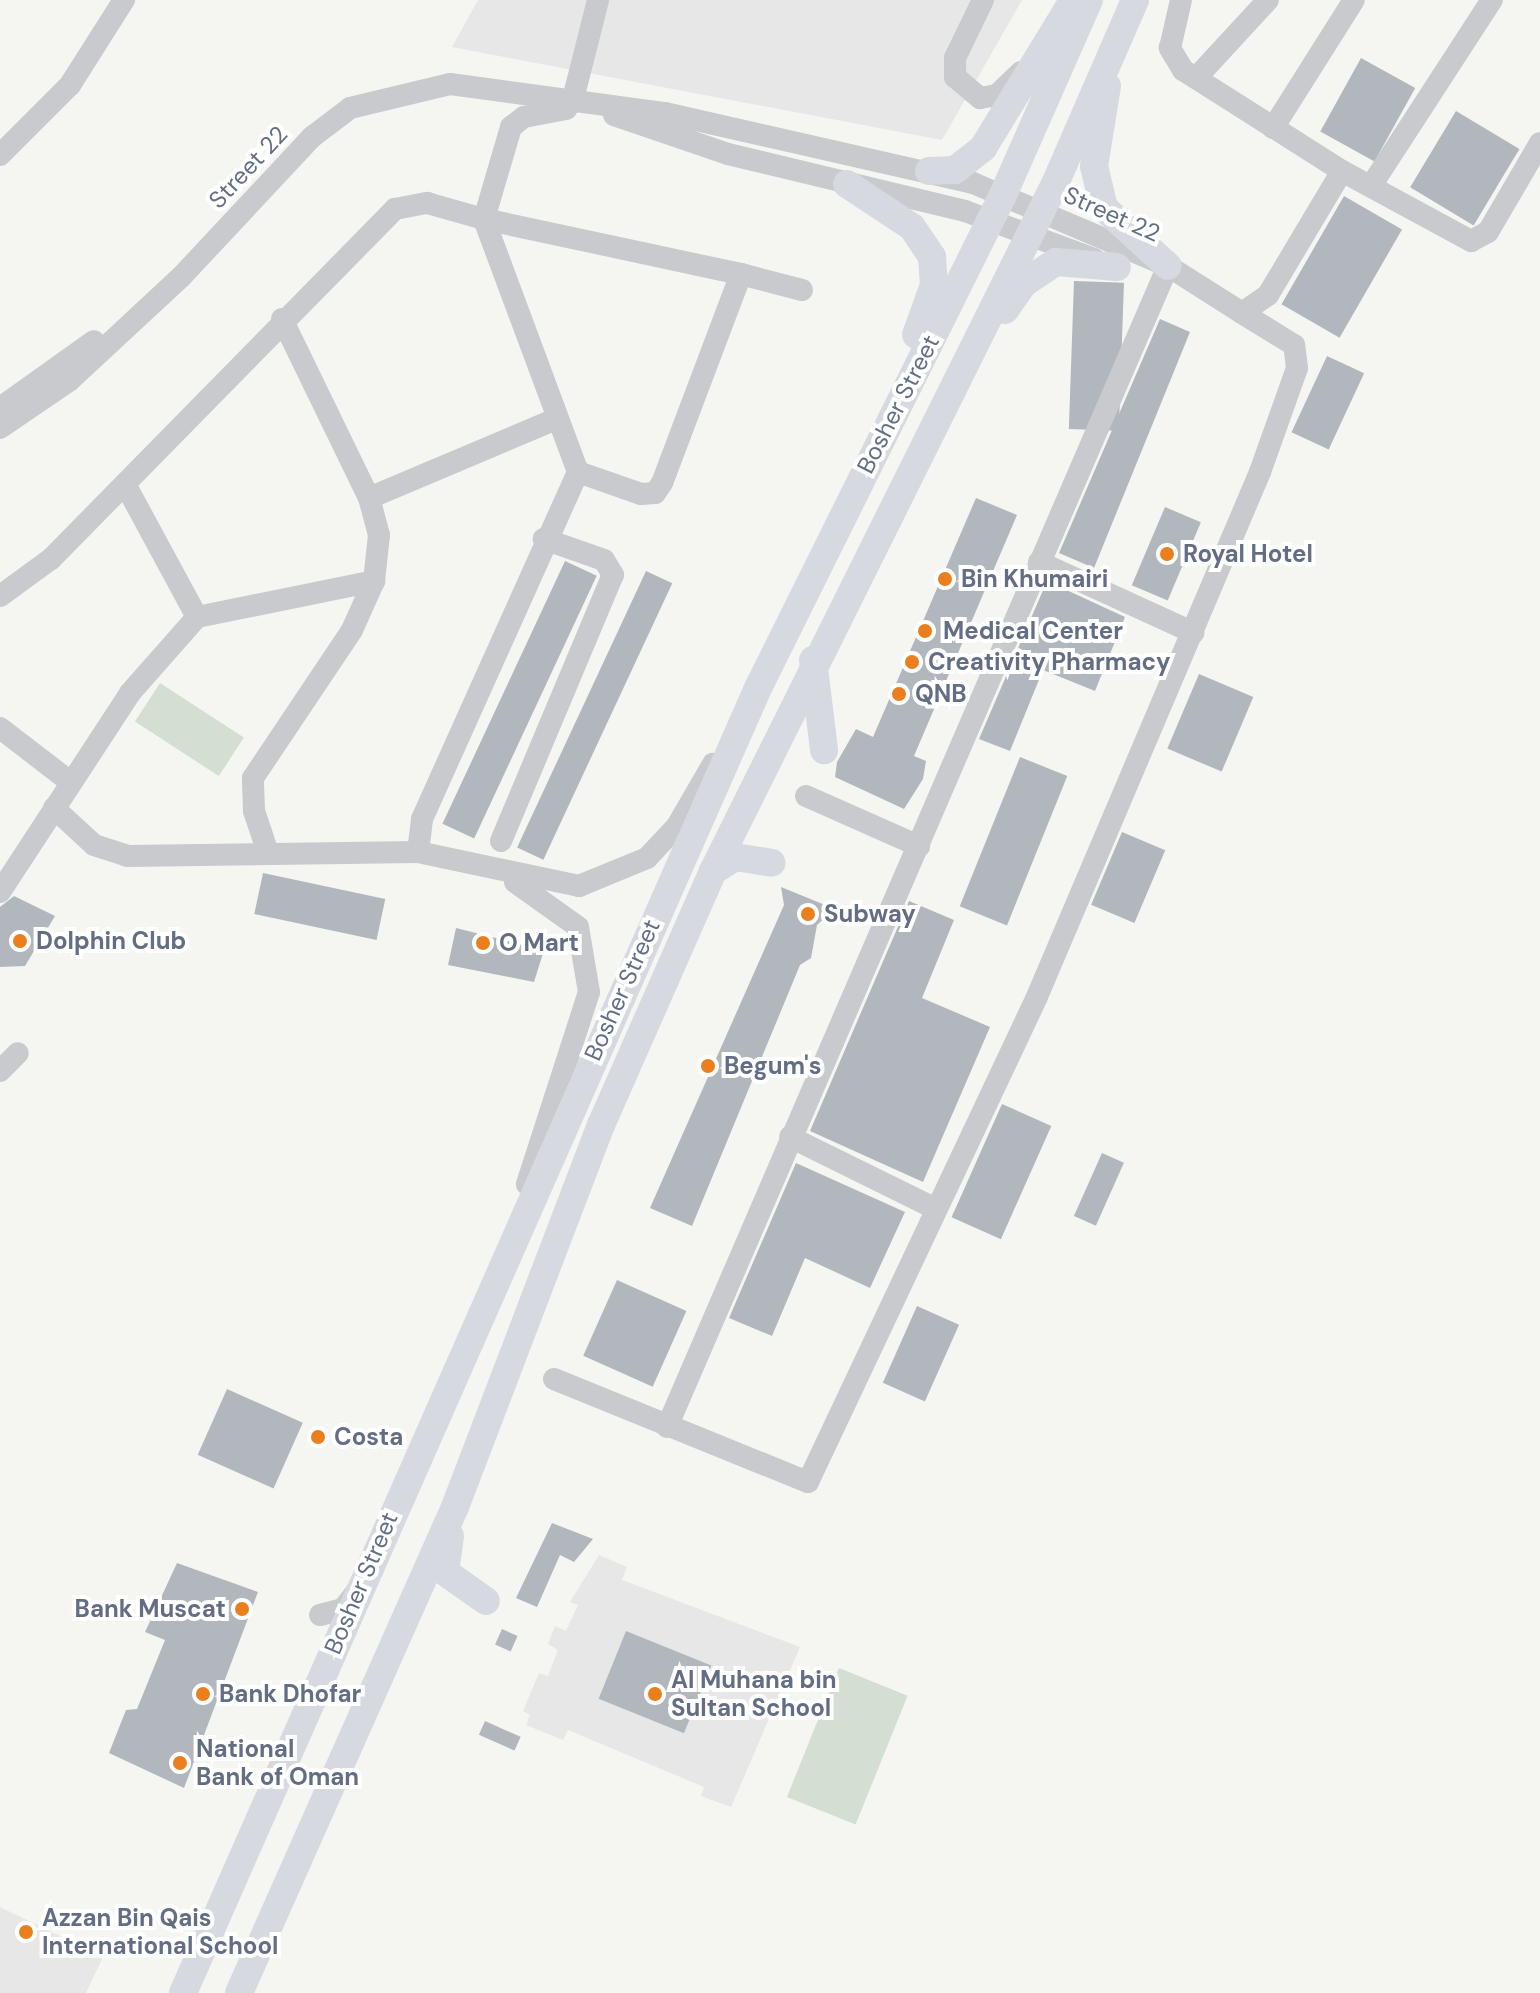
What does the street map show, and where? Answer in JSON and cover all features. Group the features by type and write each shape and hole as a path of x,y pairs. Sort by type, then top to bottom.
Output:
{"main road":[{"path":"929,171 971,162 1074,0"},
{"name":"Bosher Street","path":"183,1993 511,1236 759,686 857,483 997,207 1089,0"},
{"name":"Bosher Street","path":"239,1993 455,1507 601,1125 713,871 813,660 1034,223 1111,60 1135,0"},
{"path":"1111,60 1094,166 1098,189 1117,224 1168,266"},
{"path":"847,184 912,227 932,257 934,285 857,483"},
{"path":"962,362 984,346 1038,270 1083,259 1117,267"},
{"path":"813,660 824,750"},
{"path":"713,871 735,857 772,863"},
{"path":"455,1507 445,1572 486,1601"}],"street":[{"path":"0,155 70,85 124,0"},
{"path":"418,852 422,819 544,539 578,472 484,219 511,127 549,110 583,104 598,0"},
{"path":"983,0 955,58 962,90 997,95 1044,49"},
{"path":"1181,0 1170,48 1196,78 1342,171 1471,241 1488,232 1540,143"},
{"path":"1196,78 1268,0"},
{"path":"1273,128 1354,0"},
{"path":"1371,186 1492,0"},
{"name":"Street 22","path":"0,428 69,381 181,277 312,137 350,108 450,84 738,127 929,171 1117,267 1168,266"},
{"name":"Street 22","path":"583,104 657,134 847,184 997,207"},
{"path":"1242,313 1268,295 1342,171"},
{"path":"0,596 51,559 282,319 410,201 802,290"},
{"name":"Street 22","path":"1034,223 1168,266"},
{"path":"554,1379 667,1427 808,1482 932,1207 1036,999 1194,633 1297,368 1294,345 1168,266 667,1427"},
{"path":"578,472 655,493 741,274"},
{"path":"0,408 181,277"},
{"path":"268,853 253,778 323,680 374,581 379,535 369,498 282,319"},
{"path":"369,498 556,419"},
{"path":"125,484 197,617"},
{"path":"501,841 613,575 604,560 544,539"},
{"path":"1039,562 1194,633"},
{"path":"0,892 69,781 197,617 374,581"},
{"path":"54,808 94,845 127,856 418,852 501,873 579,886 647,858 677,826 759,686"},
{"path":"0,728 69,781"},
{"path":"806,796 919,846"},
{"path":"501,873 578,927 589,992 511,1236"},
{"path":"0,1071 18,1053"},
{"path":"790,1137 932,1207"},
{"path":"320,1615 343,1609 357,1590"}],"shaded area":[{"path":"478,0 1022,0 942,140 452,47"},
{"path":"160,683 244,737 219,776 135,722"},
{"name":"Al Muhana bin Sultan School","path":"599,1555 627,1567 622,1580 800,1647 731,1807 701,1796 704,1787 568,1730 563,1740 526,1725 530,1715 523,1711 539,1673 548,1676 558,1650 548,1644 555,1626 566,1631 578,1605 570,1602"},
{"path":"839,1668 908,1696 856,1825 787,1797"},
{"name":"Azzan Bin Qais International School","path":"0,1907 103,1957 86,1993 0,1993"}],"building":[{"path":"1361,58 1415,88 1375,162 1320,131"},
{"path":"1456,111 1519,149 1474,225 1410,187"},
{"path":"1344,196 1402,230 1340,338 1282,304"},
{"path":"1074,281 1124,283 1119,431 1069,429"},
{"path":"1160,319 1190,332 1094,568 1059,553"},
{"path":"1327,356 1364,373 1329,449 1292,432"},
{"path":"976,498 1017,515 914,756 926,761 923,779 904,809 835,777 837,762 856,729 873,737"},
{"name":"Royal Hotel","path":"1165,507 1201,522 1168,600 1132,585"},
{"path":"565,561 597,576 474,839 442,824"},
{"path":"646,571 672,583 543,860 517,847"},
{"path":"1047,581 1125,617 1095,691 1043,670 1010,751 979,739"},
{"path":"1199,674 1253,697 1222,772 1167,749"},
{"path":"1020,757 1067,776 1007,925 960,906"},
{"path":"1122,832 1165,850 1134,923 1091,905"},
{"path":"263,873 385,899 377,940 254,914"},
{"path":"781,887 835,909 817,925 811,958 800,965 692,1226 650,1208 784,905"},
{"name":"Dolphin Club","path":"14,896 55,916 25,966 0,967 0,907"},
{"path":"909,901 954,920 922,998 990,1027 923,1182 810,1131"},
{"path":"456,928 544,950 534,982 448,965"},
{"path":"1002,1104 1051,1126 1001,1239 952,1217"},
{"path":"1102,1153 1124,1163 1096,1226 1074,1216"},
{"path":"796,1163 905,1212 870,1288 805,1258 772,1336 729,1318"},
{"path":"617,1280 686,1311 653,1387 583,1356"},
{"path":"917,1306 959,1325 925,1401 883,1383"},
{"path":"227,1389 303,1423 274,1489 198,1455"},
{"path":"552,1523 593,1539 574,1562 560,1555 537,1607 516,1598"},
{"path":"177,1563 258,1592 184,1788 109,1753 126,1710 137,1709 165,1640 145,1632"},
{"path":"502,1629 518,1636 511,1651 495,1645"},
{"path":"626,1631 711,1665 684,1733 599,1699"},
{"path":"485,1721 521,1737 515,1751 479,1735"}],"place":[{"name":"Royal Hotel","path":"1167,554"},
{"name":"Bin Khumairi","path":"945,579"},
{"name":"Medical Center","path":"925,631"},
{"name":"Creativity Pharmacy","path":"912,662"},
{"name":"QNB","path":"899,694"},
{"name":"Subway","path":"808,914"},
{"name":"Dolphin Club","path":"20,941"},
{"name":"O Mart","path":"483,943"},
{"name":"Begum's","path":"708,1066"},
{"name":"Costa","path":"318,1437"},
{"name":"Bank Muscat","path":"242,1609"},
{"name":"Bank Dhofar","path":"203,1694"},
{"name":"Al Muhana bin Sultan School","path":"655,1694"},
{"name":"National Bank of Oman","path":"180,1763"},
{"name":"Azzan Bin Qais International School","path":"26,1932"}]}
